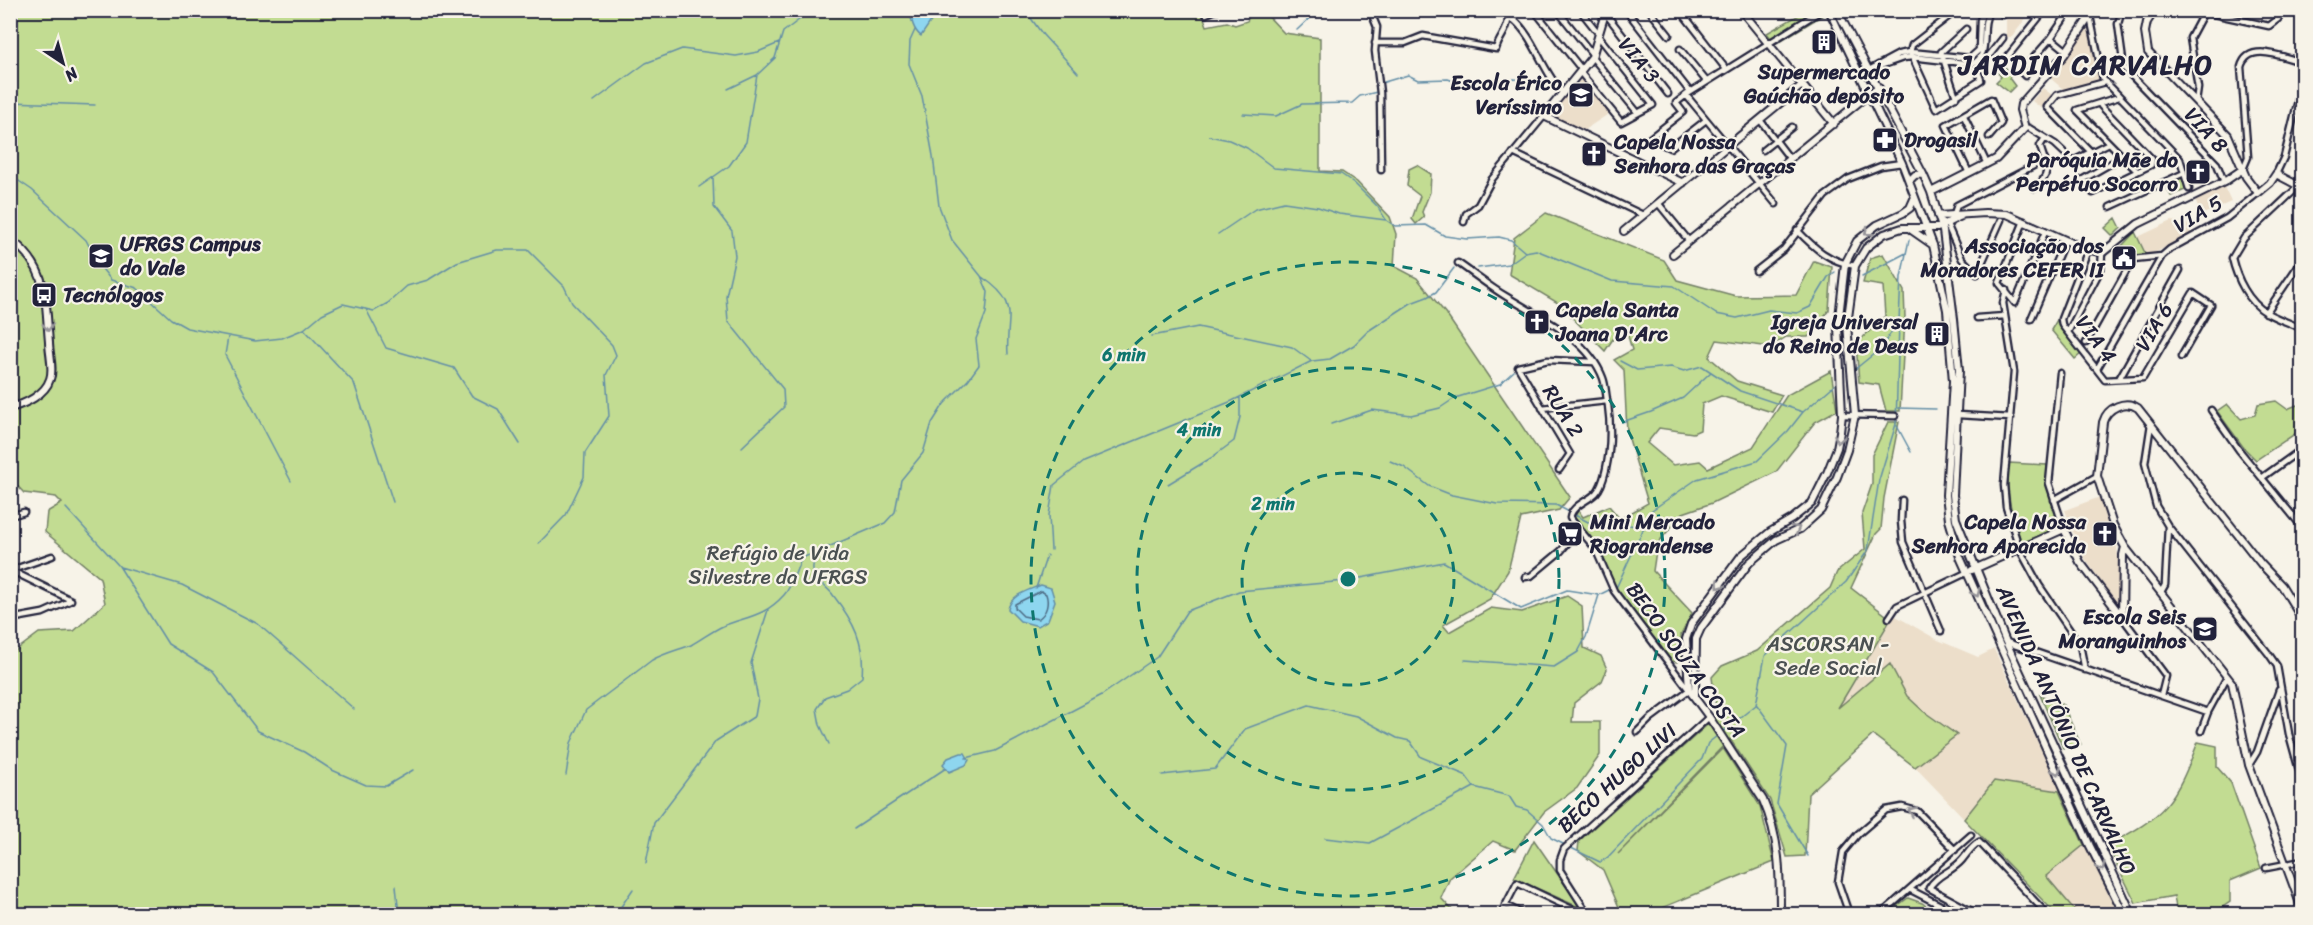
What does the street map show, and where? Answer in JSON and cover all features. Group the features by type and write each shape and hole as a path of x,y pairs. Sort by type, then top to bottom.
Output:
{"street":[{"path":"1206,14 1216,10"},
{"path":"1370,10 1377,27 1375,43 1380,93 1381,170"},
{"path":"1534,10 1620,121 1623,122 1638,114 1557,10"},
{"name":"VIA 3","path":"1580,10 1653,105 1638,114"},
{"path":"1626,10 1706,120 1776,204"},
{"path":"1649,10 1669,35"},
{"path":"1680,10 1726,69"},
{"path":"1741,10 1834,124"},
{"path":"1706,120 1670,148 1650,138 1683,112 1676,102 1822,10"},
{"name":"AVENIDA ANTÔNIO DE CARVALHO","path":"1829,10 1902,163 1914,199 1934,245 1947,310 1953,381 1946,495 1949,520 1963,564 2090,846 2124,915"},
{"name":"AVENIDA ANTÔNIO DE CARVALHO","path":"1837,10 1923,174 1943,224 1959,370 1953,495 1956,519 2006,642 2132,915"},
{"path":"1957,10 1912,45 1911,54 1936,109 1981,80 1979,74"},
{"path":"1970,58 1979,50 1980,20 1984,10"},
{"path":"1976,63 1984,50 1984,22 1990,10"},
{"path":"2008,56 2045,10"},
{"path":"2025,76 2021,72 2051,38 2070,10"},
{"name":"VIA 8","path":"2122,10 2118,24 2124,68 2217,164 2224,182"},
{"path":"2155,10 2147,22 2145,32 2148,52 2228,135 2243,169 2258,193"},
{"path":"2196,102 2198,88 2190,38 2204,11 2269,26 2278,19 2282,10"},
{"path":"1464,222 1466,214 1478,205 1492,179 1593,57 1605,12"},
{"path":"1605,12 1668,94"},
{"path":"2092,13 2067,51 2021,104 2020,110 2025,128 2045,138 2071,160 2109,143"},
{"path":"2092,13 2104,82 2180,159 2189,189"},
{"path":"1375,43 1405,43 1423,36 1496,49 1498,40 1507,30 1508,20 1517,22 1554,84 1563,93"},
{"path":"1956,97 1941,55 1945,46 1966,29"},
{"path":"1911,54 1972,64 1988,57 2003,38"},
{"path":"2051,38 2067,51"},
{"path":"1680,49 1707,82"},
{"path":"2068,332 2101,268 2102,253 2138,224 2224,182 2243,169 2248,157 2241,67 2243,59 2248,54 2260,51 2302,62"},
{"path":"1860,75 1892,57 1911,54 1970,58 1976,63"},
{"path":"2091,152 2047,107 2057,95 2104,82"},
{"name":"VIA 5","path":"2097,369 2162,256 2170,249 2227,218 2270,183 2284,157 2302,84"},
{"path":"1624,231 1802,85"},
{"path":"1673,254 1879,88"},
{"path":"2189,95 2198,88"},
{"path":"2119,97 2077,110 2137,171"},
{"path":"1969,173 1946,125 1991,99 2001,123 1989,136"},
{"path":"2093,193 2151,165 2152,159 2101,106"},
{"path":"1544,116 1683,183"},
{"path":"1964,116 1987,164"},
{"path":"1760,120 1790,159"},
{"path":"1763,150 1792,127"},
{"path":"1931,192 1999,157 2025,128"},
{"path":"2035,188 2046,177 2048,169 2040,146 2045,138"},
{"path":"1514,153 1643,216"},
{"path":"2080,181 2122,156"},
{"path":"1695,697 1696,639 1701,628 1749,563 1776,540 1800,529 1821,510 1837,477 1847,450 1855,416 1847,325 1856,266 1866,248 1884,234 1898,229 1927,228 1943,224 1953,217 1957,204 2045,160"},
{"path":"1756,271 1784,249 1825,196 1848,178 1881,166 1902,163"},
{"path":"2110,207 2184,173"},
{"path":"1909,181 1915,175 1923,174"},
{"path":"2276,174 2301,184 2244,238 2232,255 2236,277 2251,298 2266,313 2302,329"},
{"path":"1637,732 1650,719 1689,690 1686,639 1691,624 1741,556 1770,532 1812,503 1838,448 1842,415 1838,326 1845,264 1857,241 1877,225 1910,208 1914,199"},
{"path":"1658,203 1689,241"},
{"path":"1927,228 1933,225 1938,216 2003,214 2102,253"},
{"path":"1893,218 1898,229"},
{"path":"1943,224 1962,259 1977,274 2001,220"},
{"path":"2024,221 1999,283 2015,303 2045,232"},
{"path":"1906,228 1934,245"},
{"path":"1797,230 1818,252 1845,264 1856,266"},
{"path":"10,239 20,246 41,276 47,298 51,376 40,394 10,408"},
{"path":"2031,319 2065,240"},
{"name":"VIA 4","path":"2088,249 2061,318 2062,325 2105,380 2143,378"},
{"path":"2086,344 2133,258 2162,256"},
{"path":"2266,313 2302,260"},
{"path":"1458,263 1505,296 1551,322 1581,347 1594,362 1603,378 1611,438 1600,488 1570,514 1570,518 1579,529 1562,551 1530,577 1525,577"},
{"path":"2119,379 2180,270"},
{"path":"2006,290 2003,303 2013,363 2005,496 2020,550 2039,585 2080,645 2085,670"},
{"name":"VIA 6","path":"2143,378 2193,293 2211,305 2181,357"},
{"path":"1977,318 2005,316"},
{"name":"RUA 2","path":"1559,470 1570,455 1518,367 1548,360 1594,362"},
{"path":"2061,373 2049,476 2050,488 2064,529 2080,562 2163,670 2166,681 2161,696"},
{"path":"1542,408 1607,401"},
{"path":"2302,618 2282,586 2261,564 2138,408 2131,404 2111,409 2104,417 2097,476 2113,525 2126,547 2232,683 2249,765 2287,863 2302,909"},
{"path":"2211,410 2239,450 2302,527"},
{"path":"1842,415 1895,416"},
{"path":"1958,415 2011,418"},
{"path":"2151,424 2145,463 2156,506 2168,526 2277,666 2279,689 2286,707 2289,734 2302,781"},
{"path":"2263,477 2302,449"},
{"path":"1827,473 1837,477"},
{"path":"2054,500 2097,476"},
{"path":"1902,500 1900,521 1903,542 1941,631"},
{"path":"10,516 24,512"},
{"path":"2161,592 2165,585 2168,526"},
{"name":"BECO SOUZA COSTA","path":"1579,529 1595,548 1614,591 1695,697 1763,800 1769,814 1780,864 1780,915"},
{"path":"1963,564 1969,570 1975,569 2064,529"},
{"path":"1770,532 1776,540"},
{"path":"2122,617 2123,555 2126,547"},
{"path":"11,570 52,556"},
{"path":"10,619 44,613 71,600 11,570"},
{"path":"1889,618 1897,606 1966,573 1974,573 1980,580"},
{"path":"2006,642 2208,712"},
{"path":"2201,731 2208,712 2227,677"},
{"path":"2249,765 2257,752 2279,689"},
{"name":"BECO HUGO LIVI","path":"1587,913 1560,870 1560,860 1567,845 1709,717"},
{"path":"2295,754 2302,753"},
{"path":"1849,915 1838,882 1844,852 1858,834 1886,810 1902,807 1917,811 1955,850"},
{"path":"2087,839 2096,834"},
{"path":"1881,915 1971,836"},
{"path":"1976,914 1929,888 1936,878 1963,859 1978,842 2047,915"},
{"path":"2090,846 2099,842"},
{"path":"2266,868 2302,861"},
{"path":"1501,915 1516,883 1578,912 1587,913"},
{"path":"1911,890 1940,905 1953,915"},
{"path":"1505,905 1523,915"}],"shaded area":[{"path":"2006,11 2023,11 2029,14 2012,37 2006,37"},
{"path":"2086,29 2091,30 2099,81 2064,90 2049,77"},
{"name":"Escola Érico Veríssimo","path":"1582,78 1610,113 1584,130 1550,115"},
{"path":"2043,88 2052,95 2041,108 2032,101"},
{"path":"2224,187 2231,202 2201,215 2195,200"},
{"path":"2172,221 2187,224 2192,234 2146,255 2138,237"},
{"path":"2100,497 2109,525 2094,531 2100,546 2117,545 2121,606 2118,607 2080,551 2065,510"},
{"path":"1894,615 1938,640 1978,657 1994,649 2118,914 2056,914 1915,767 1837,710"}],"green space":[{"name":"Refúgio de Vida Silvestre da UFRGS","path":"1201,10 1207,26 1227,22 1235,25 1247,21 1253,10 1267,15 1284,33 1320,38 1320,171 1342,172 1357,182 1390,217 1396,234 1394,266 1417,278 1446,314 1570,497 1559,510 1521,518 1508,571 1490,599 1443,625 1449,632 1491,608 1522,612 1567,596 1582,606 1584,648 1601,656 1607,669 1602,681 1574,703 1572,722 1600,722 1600,755 1577,788 1544,812 1515,850 1493,841 1450,878 1441,898 1456,914 11,914 11,654 39,633 74,631 105,603 100,578 45,532 47,512 62,503 56,497 24,493 11,479 10,11"},
{"path":"1806,11 1820,11 1823,15 1775,44 1767,33"},
{"path":"2004,66 2012,75 2009,78 2015,86 2009,92 1996,82 2001,77 1997,71"},
{"path":"1417,165 1431,174 1430,192 1422,212 1424,217 1416,224 1412,219 1420,196 1407,186 1409,169"},
{"path":"2182,177 2187,189 2171,196 2165,184"},
{"path":"1546,213 1664,260 1677,280 1736,296 1796,295 1814,261 1832,267 1829,310 1808,337 1786,337 1771,347 1717,340 1709,357 1737,381 1782,395 1772,412 1721,396 1702,404 1700,430 1693,433 1659,428 1647,443 1673,465 1700,461 1708,468 1753,447 1787,395 1831,371 1837,410 1815,422 1776,472 1712,503 1683,513 1657,544 1653,571 1692,613 1681,635 1682,659 1677,662 1671,661 1613,585 1596,544 1580,528 1575,518 1578,510 1583,517 1609,506 1620,519 1648,503 1627,432 1624,370 1614,360 1632,350 1628,336 1613,339 1605,351 1558,303 1509,274 1514,238"},
{"path":"2116,218 2121,228 2113,236 2105,228"},
{"path":"2135,232 2146,255 2133,256 2120,248"},
{"path":"1883,254 1904,291 1905,317 1900,411 1886,411 1879,385 1859,382 1856,344 1885,316 1883,286 1863,283 1870,258"},
{"path":"2060,315 2060,328 2082,353 2075,359 2051,330"},
{"path":"2276,401 2287,409 2297,405 2302,406 2302,429 2256,460 2244,448 2217,411 2227,404 2241,419 2255,415 2258,404"},
{"name":"ASCORSAN - Sede Social","path":"1888,422 1899,422 1884,498 1881,529 1876,534 1851,588 1891,619 1838,708 1890,664 1907,696 1923,711 1957,735 1915,767 1873,735 1808,794 1805,856 1787,857 1770,800 1730,739 1618,854 1723,748 1760,806 1774,862 1647,914 1622,914 1603,870 1578,851 1579,841 1717,716 1712,677 1722,666 1757,651 1830,588 1837,572 1865,549 1862,513 1872,484 1872,455"},
{"path":"2009,463 2047,465 2046,484 2061,528 2022,545 2010,504"},
{"path":"2040,695 2063,705 2081,745 2063,748"},
{"path":"2198,742 2217,746 2217,767 2231,783 2261,868 2230,881 2230,902 2212,914 2177,914 2174,896 2136,903 2107,845 2143,825 2166,805 2175,793"},
{"path":"1994,781 2059,791 2084,845 2046,876 2078,914 2056,914 1964,819"},
{"path":"1534,840 1581,908 1514,878"},
{"path":"1908,898 1922,903 1937,914 1886,914"}],"water":[{"path":"911,11 938,11 921,36 913,25"},
{"path":"1041,585 1051,588 1055,601 1048,620 1038,626 1020,621 1008,609 1010,604 1021,594"},
{"path":"965,753 969,760 966,765 949,772 943,764 948,758"}],"waterway":[{"path":"699,187 729,166 746,142 757,75 775,58 783,32 812,10"},
{"path":"1025,10 1043,35 1078,73"},
{"path":"1297,30 1321,10"},
{"path":"566,775 571,743 586,710 652,660 691,645 723,626 770,608 787,591 802,558 885,523 895,512 901,480 923,453 932,423 944,404 968,380 979,365 976,339 986,313 988,292 981,276 952,240 939,206 922,96 909,64 910,41 915,30"},
{"path":"594,101 646,63 682,49 736,56 758,52 779,43"},
{"path":"728,89 757,75"},
{"path":"1381,83 1408,75 1418,80 1448,79 1461,84 1479,81 1487,88 1514,79 1521,80"},
{"path":"1243,114 1276,116 1302,104 1352,103 1360,96 1377,92"},
{"path":"10,102 95,105"},
{"path":"1209,136 1229,140 1247,148 1274,168 1341,174 1354,183 1378,207 1386,220 1395,226 1426,225 1445,236 1467,239 1499,237 1511,240 1525,252 1536,250 1612,281 1674,286 1716,314 1737,318 1769,310 1797,313 1810,307 1828,277 1835,272"},
{"path":"10,175 32,190 86,240 99,265 111,280 137,288 171,319 187,328 255,341 282,338 304,329 322,314 343,304 374,311 388,303 407,286 428,280 457,262 497,250 528,250 564,286 572,303 612,345 616,355 606,375 609,416 585,453 584,477 566,515 539,543"},
{"path":"713,177 714,207 732,231 735,256 726,296 728,321 783,389 784,407 742,447"},
{"path":"1218,234 1255,209 1284,202 1318,207 1339,214 1386,220"},
{"path":"1854,370 1880,349 1899,321 1901,277 1909,240"},
{"path":"1478,268 1509,264 1524,253"},
{"path":"1862,276 1906,253"},
{"path":"1051,550 1049,515 1054,485 1083,462 1232,401 1312,361 1330,359 1354,345 1368,331 1411,303 1436,292 1454,268"},
{"path":"982,277 1003,295 1007,303 1009,311 1008,354"},
{"path":"366,309 386,348 454,368 472,396 498,409 520,444"},
{"path":"1721,733 1756,705 1765,656 1846,582 1868,550 1879,480 1896,424 1899,322"},
{"path":"1152,336 1198,327 1292,347 1311,361"},
{"path":"305,330 354,383 393,502"},
{"path":"228,337 225,355 291,481"},
{"path":"1620,361 1637,370 1671,367 1684,371 1702,366 1740,391 1803,412"},
{"path":"1331,424 1372,410 1411,415 1440,408 1455,398 1500,384 1514,371"},
{"path":"1622,422 1683,398 1711,372"},
{"path":"966,758 995,751 1102,695 1157,657 1187,611 1239,591 1345,581 1444,562 1521,609 1567,590 1599,595 1617,586 1652,510 1697,479 1757,461 1788,431 1803,412 1838,382"},
{"path":"1168,484 1234,441 1240,417 1240,397"},
{"path":"1898,408 1936,409"},
{"path":"1897,426 1911,452"},
{"path":"1390,461 1404,467 1429,486 1452,495 1497,504 1556,505 1590,523 1643,526"},
{"path":"66,508 119,566 168,644 213,672 258,731 366,785 386,786 413,770"},
{"path":"818,551 813,565 814,574 847,614 860,643 862,654 862,677 847,689 825,697 817,709 820,725 829,744"},
{"path":"1036,588 1047,555"},
{"path":"120,567 182,585 258,624 354,709"},
{"path":"1465,660 1554,667 1578,652 1586,637 1599,595"},
{"path":"646,863 654,823 716,741 755,716 758,699 751,663 768,610"},
{"path":"1162,775 1215,769 1245,729 1309,705 1356,716 1397,738 1410,741 1421,757 1465,775 1474,787 1509,796 1516,807 1527,810 1543,824 1551,838 1565,845"},
{"path":"1757,705 1787,746 1777,804 1808,856"},
{"path":"1569,847 1600,862 1607,858 1702,759 1708,743 1717,736"},
{"path":"854,829 946,768"},
{"path":"1325,838 1370,843 1474,787"},
{"path":"396,886 399,914"},
{"path":"616,914 633,889"}],"place":[{"name":"Supermercado Gaúchão depósito","path":"1824,42"},
{"name":"Escola Érico Veríssimo","path":"1581,95"},
{"name":"Drogasil","path":"1885,140"},
{"name":"Capela Nossa Senhora das Graças","path":"1594,154"},
{"name":"Paróquia Mãe do Perpétuo Socorro","path":"2198,172"},
{"name":"UFRGS Campus do Vale","path":"101,256"},
{"name":"Associação dos Moradores CEFER II","path":"2124,258"},
{"name":"Tecnólogos","path":"44,295"},
{"name":"Capela Santa Joana D'Arc","path":"1537,322"},
{"name":"Igreja Universal do Reino de Deus","path":"1937,334"},
{"name":"Mini Mercado Riograndense","path":"1570,534"},
{"name":"Capela Nossa Senhora Aparecida","path":"2105,534"},
{"name":"Escola Seis Moranguinhos","path":"2205,629"}],"district":[{"name":"JARDIM CARVALHO","path":"2086,65"}]}
